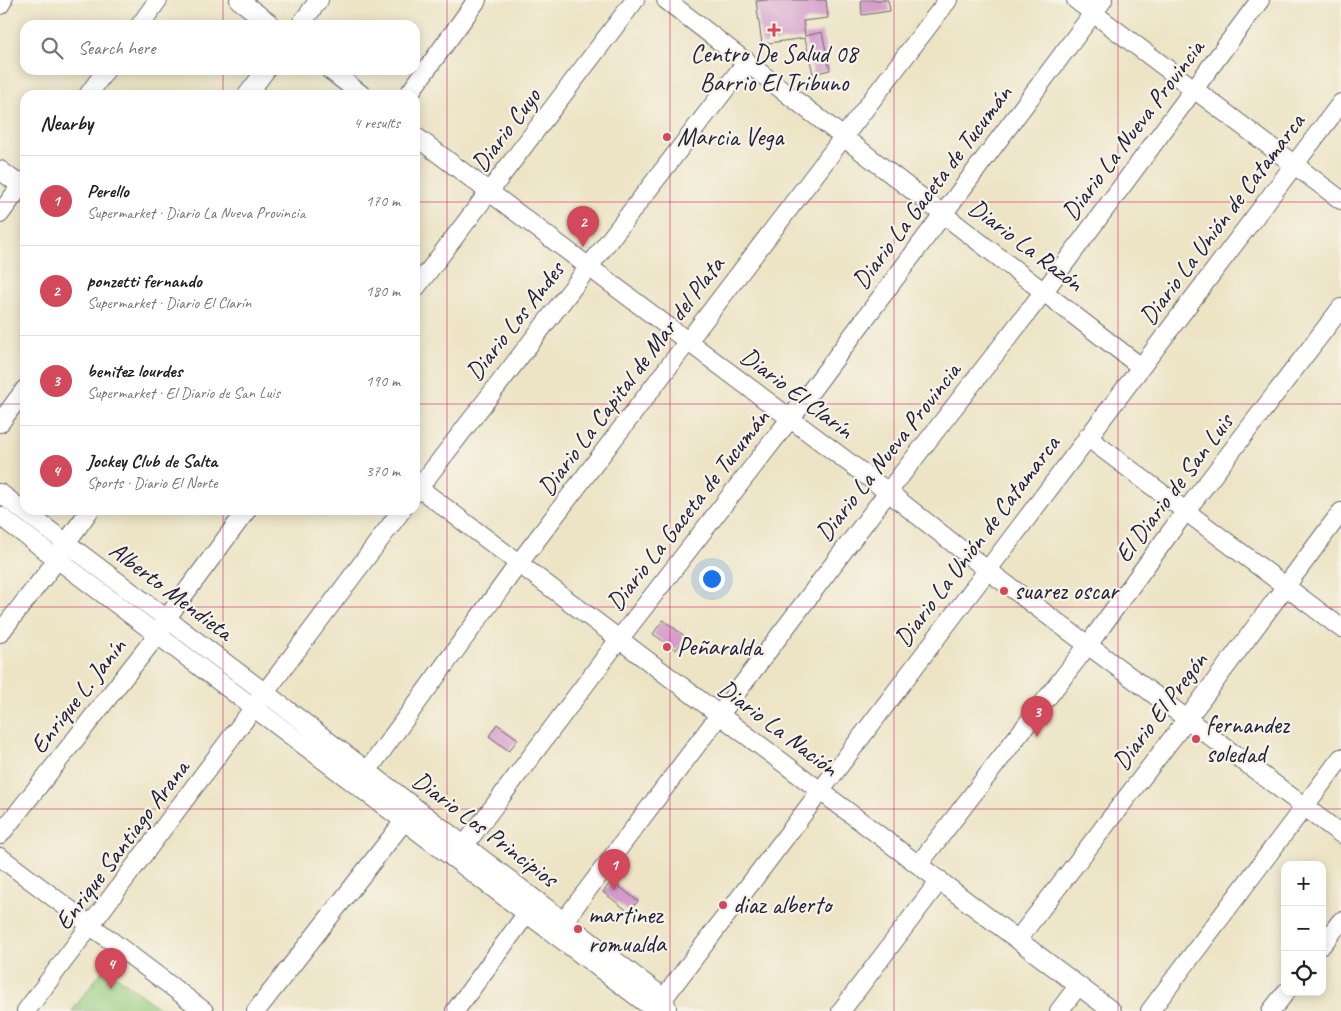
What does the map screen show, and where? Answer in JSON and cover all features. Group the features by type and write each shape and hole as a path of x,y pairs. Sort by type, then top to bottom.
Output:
{"street":[{"path":"0,4 4,0"},
{"path":"144,20 158,0"},
{"path":"239,0 265,20"},
{"path":"304,20 319,0"},
{"path":"412,90 477,0"},
{"name":"Diario Cuyo","path":"420,283 635,0"},
{"name":"Diario La Razón","path":"666,0 943,214 1045,290 1141,367"},
{"name":"Diario La Capital de Mar del Plata","path":"362,778 519,563 948,0"},
{"path":"1076,0 1098,7 1194,90 1341,200"},
{"name":"Diario La Nueva Provincia","path":"559,927 888,492 1045,290 1260,0"},
{"name":"Diario La Gaceta de Tucumán","path":"460,852 620,638 790,419 1098,7"},
{"name":"Diario Los Andes","path":"420,483 747,61"},
{"path":"92,90 102,75"},
{"path":"251,90 262,75"},
{"path":"336,75 356,90"},
{"name":"Diario La Unión de Catamarca","path":"659,1008 986,569 1341,103"},
{"name":"Diario El Clarín","path":"420,140 888,492 986,569 1341,834"},
{"path":"0,170 20,182"},
{"path":"0,214 20,190"},
{"name":"El Diario de San Luis","path":"919,864 1088,645 1185,512 1341,308"},
{"path":"0,423 20,396"},
{"path":"1087,437 1341,628"},
{"name":"Diario La Nación","path":"420,491 620,638 719,716 1018,938 1112,1011"},
{"name":"Alberto Mendieta","path":"0,493 20,508"},
{"name":"Diario El Pregón","path":"1018,938 1187,719 1341,512"},
{"name":"Alberto Mendieta","path":"29,515 66,543 256,708"},
{"path":"0,633 57,560 66,543 86,515"},
{"path":"162,627 243,515"},
{"path":"256,708 264,692 398,515"},
{"name":"Alberto Mendieta","path":"0,516 57,560 264,692"},
{"name":"Enrique L. Janín","path":"0,835 162,627"},
{"name":"Diario Los Principios","path":"264,692 362,778 405,820 460,852"},
{"name":"Diario Los Principios","path":"256,708 362,778 559,927 659,1008"},
{"name":"Enrique Santiago Arana","path":"26,1011 256,708"},
{"path":"1150,1011 1341,758"},
{"path":"256,1011 405,820"},
{"path":"0,857 93,925 204,1011"},
{"path":"841,1011 940,880"},
{"path":"455,1011 531,907"},
{"path":"1326,940 1341,921"},
{"path":"1059,1011 1078,986"},
{"path":"1271,1011 1283,996"}],"green space":[{"path":"105,967 162,1011 72,1011"}],"building":[{"path":"826,0 828,18 803,21 805,36 822,32 830,70 813,74 805,38 762,44 756,1"},
{"path":"861,0 888,0 890,11 862,15"},
{"path":"663,620 686,637 676,650 653,634"},
{"path":"497,724 518,739 509,751 489,736"},
{"path":"612,881 638,901 629,912 603,892"}],"place":[{"name":"Centro De Salud 08 Barrio El Tribuno","path":"774,30"},
{"name":"Marcia Vega","path":"667,137"},
{"name":"ponzetti fernando","path":"583,247"},
{"name":"suarez oscar","path":"1004,591"},
{"name":"Peñaralda","path":"667,647"},
{"name":"benitez lourdes","path":"1037,737"},
{"name":"fernandez soledad","path":"1196,739"},
{"name":"Perello","path":"614,890"},
{"name":"diaz alberto","path":"723,905"},
{"name":"martinez romualda","path":"578,929"},
{"name":"Jockey Club de Salta","path":"111,989"}]}
